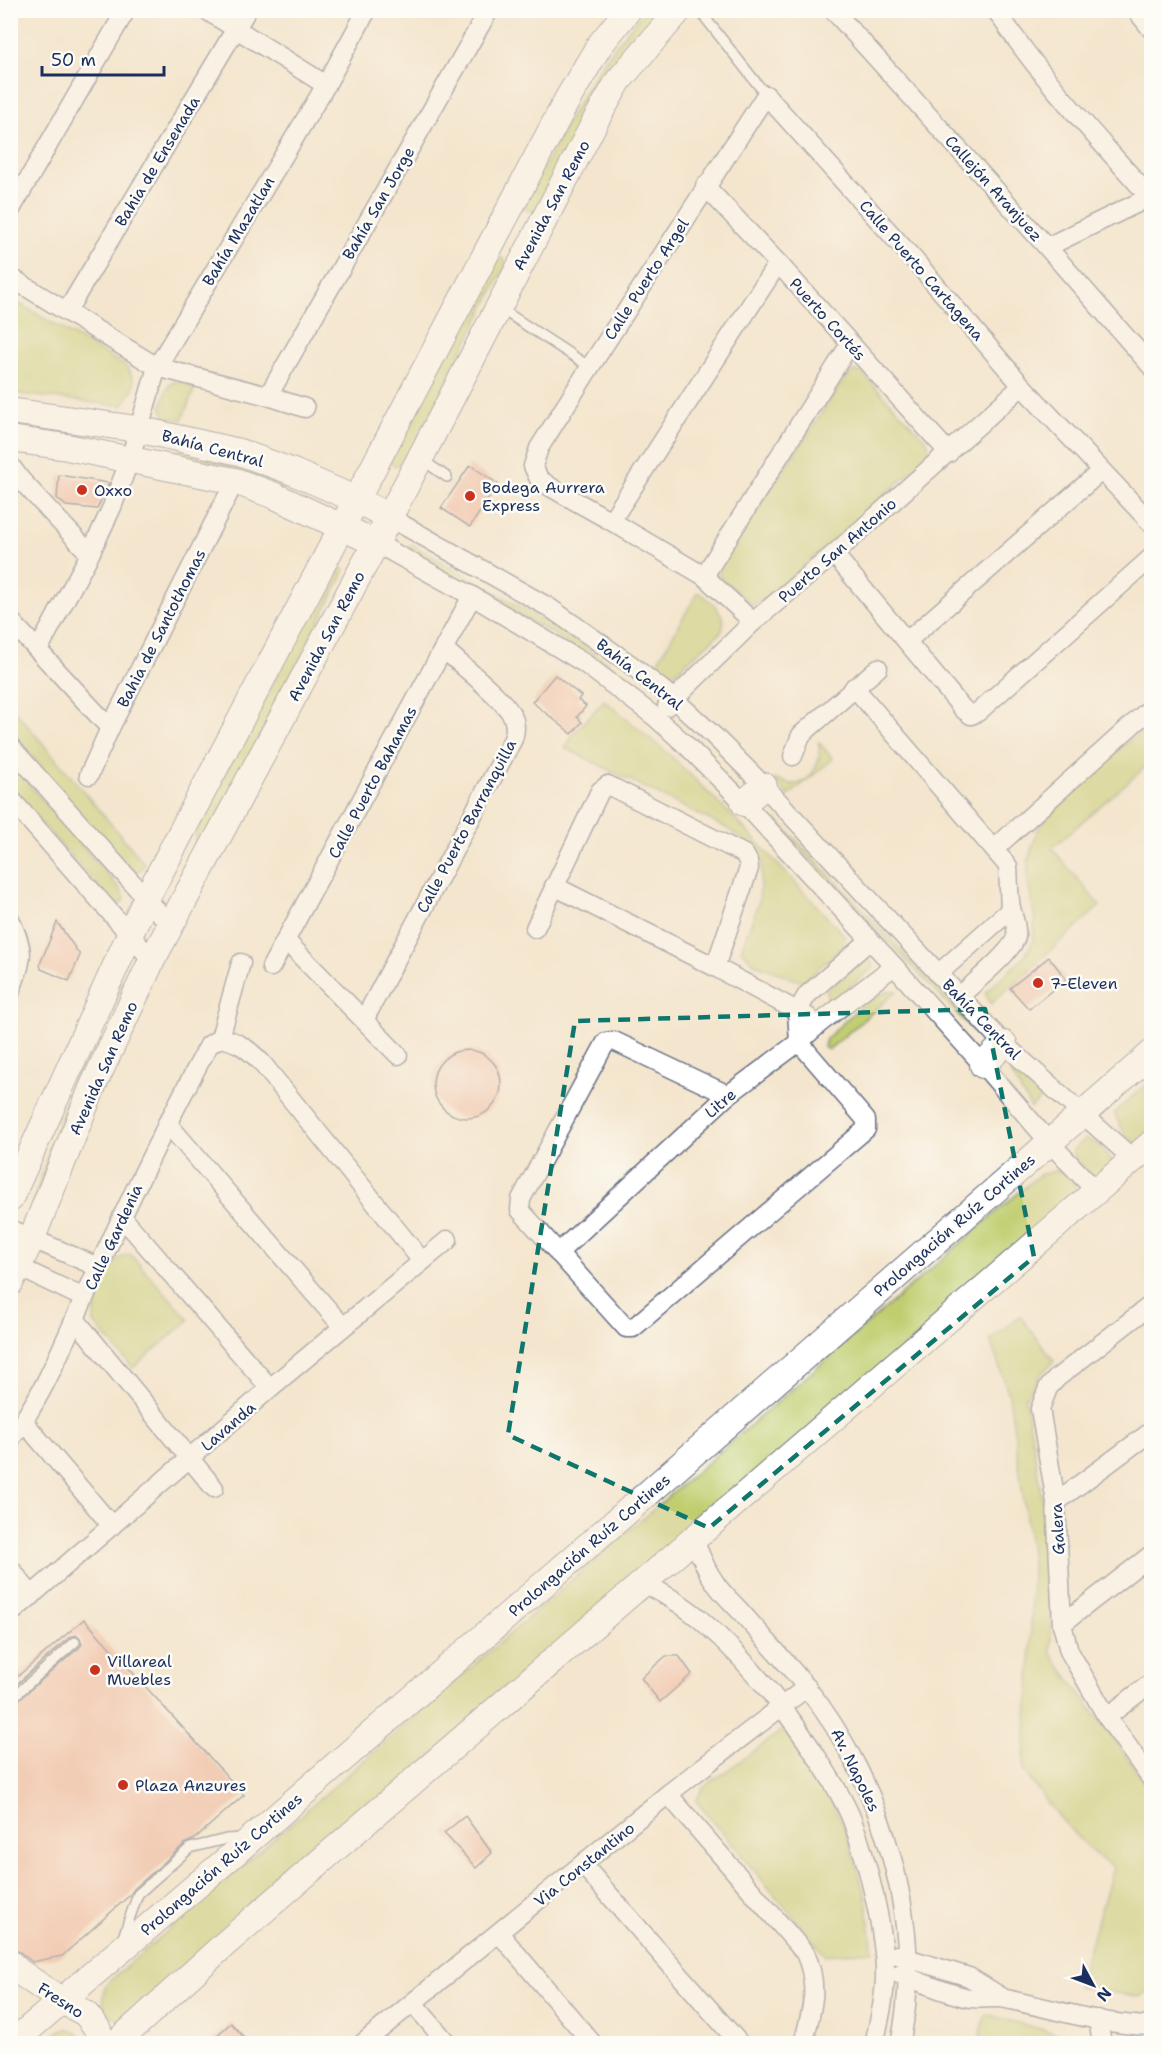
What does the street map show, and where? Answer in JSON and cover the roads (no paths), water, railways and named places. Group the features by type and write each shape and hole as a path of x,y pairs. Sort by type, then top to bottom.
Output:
{"street":[{"path":"10,211 126,10"},
{"path":"206,10 326,85"},
{"name":"Bahia de Ensenada","path":"67,311 247,10"},
{"name":"Bahía Mazatlan","path":"38,650 90,554 112,507 130,459 157,367 326,85 367,10"},
{"name":"Bahía San Jorge","path":"268,396 489,10"},
{"name":"Avenida San Remo","path":"10,1199 128,934 146,899 567,100 599,46 628,10"},
{"name":"Avenida San Remo","path":"13,1271 21,1233 170,925 376,543 597,118 619,80 679,10"},
{"name":"Callejón Aranjuez","path":"833,10 1152,367"},
{"path":"996,10 1015,40 1059,94 1151,198 1047,247"},
{"path":"1136,10 1152,30"},
{"name":"Calle Puerto Argel","path":"611,521 539,479 533,466 539,448 705,186 766,95"},
{"name":"Calle Puerto Cartagena","path":"766,95 916,262 1022,386 1152,524"},
{"name":"Puerto Cortés","path":"705,186 778,263 949,453"},
{"path":"502,224 534,238"},
{"path":"753,622 704,576 611,521 778,263"},
{"path":"10,277 157,367 305,408"},
{"path":"704,576 850,344"},
{"name":"Puerto San Antonio","path":"655,717 753,622 834,554 1022,386"},
{"name":"Bahía Central","path":"10,411 138,429 239,452 293,472 357,500 550,608 630,664 674,699 764,786 1004,1044 1082,1113 1142,1151"},
{"name":"Bahía Central","path":"10,440 67,447 235,481 275,496 376,543 472,596 584,663 655,717 744,803 894,966 1049,1142 1097,1192"},
{"path":"10,465 21,480 90,554"},
{"path":"907,641 1101,471"},
{"name":"Bahia de Santothomas","path":"89,775 110,728 235,481"},
{"path":"834,554 963,709 971,715 978,712 1152,557"},
{"name":"Calle Puerto Bahamas","path":"271,967 472,596"},
{"path":"10,620 110,728"},
{"name":"Calle Puerto Barranquilla","path":"364,1020 513,739 516,729 511,713 502,702 444,649"},
{"path":"793,756 801,735 878,668"},
{"path":"854,687 1008,866 1010,902 1016,938 1007,952 959,997"},
{"path":"994,849 1152,707"},
{"path":"10,746 170,925"},
{"path":"535,928 600,791 608,785 620,789 744,854 749,868 715,967"},
{"path":"744,803 764,786"},
{"path":"10,798 152,960"},
{"path":"554,886 715,967 819,1023"},
{"path":"938,974 1010,902"},
{"path":"10,919 21,945 22,960 10,993"},
{"path":"728,1095 614,1041 606,1042 526,1188 520,1210 626,1328 633,1328 866,1129 866,1120 799,1042 797,1012 807,995 870,940"},
{"path":"286,941 398,1055"},
{"path":"241,963 220,1038 233,1040 247,1048 261,1062 422,1261"},
{"name":"Litre","path":"558,1253 728,1095 894,966"},
{"name":"Calle Gardenia","path":"10,1440 24,1422 52,1370 167,1123 209,1045 220,1038"},
{"path":"983,1065 1004,1044"},
{"name":"Prolongación Ruíz Cortines","path":"62,2029 118,1953 1152,1053"},
{"path":"167,1123 344,1327"},
{"path":"62,2029 226,1943 1142,1151"},
{"path":"122,1217 270,1388"},
{"path":"21,1233 98,1267"},
{"name":"Lavanda","path":"10,1614 270,1388 448,1240"},
{"path":"13,1271 84,1298"},
{"name":"Galera","path":"1152,1304 1057,1378 1048,1388 1040,1410 1056,1502 1062,1624 1069,1651 1107,1717 1152,1780"},
{"path":"75,1319 214,1488"},
{"path":"24,1422 112,1526"},
{"path":"1056,1502 1152,1431"},
{"name":"Av. Napoles","path":"694,1540 714,1583 807,1687 831,1720 872,1798 899,1890 908,1958 909,1977 900,2043"},
{"path":"1062,1624 1152,1554"},
{"path":"10,1568 32,1596"},
{"name":"Av. Napoles","path":"644,1583 680,1604 735,1652 782,1706 819,1760 852,1819 873,1890 884,1960 882,2007 874,2043"},
{"path":"1107,1717 1152,1682"},
{"name":"Via Constantino","path":"362,2043 668,1794 807,1687"},
{"path":"668,1794 805,1953 813,1970 813,2005 803,2043"},
{"path":"583,1865 740,2043"},
{"path":"498,1934 593,2043"},
{"path":"884,1960 908,1958 969,1977 1003,1998"},
{"path":"884,1960 909,1977 964,1997 1003,1998 1098,2019 1152,2026"},
{"name":"Fresno","path":"10,1963 62,2029"},
{"path":"413,2003 448,2043"},
{"path":"1098,2019 1102,2043"}],"lane":[{"name":"Calle Puerto Cartagena","path":"699,10 766,95"},
{"path":"498,308 590,367"},
{"path":"419,458 447,477"},
{"path":"10,1700 75,1642"}],"place":[{"name":"Oxxo","path":"82,490"},
{"name":"Bodega Aurrera Express","path":"470,496"},
{"name":"7-Eleven","path":"1038,983"},
{"name":"Villareal Muebles","path":"95,1670"},
{"name":"Plaza Anzures","path":"123,1785"}]}
